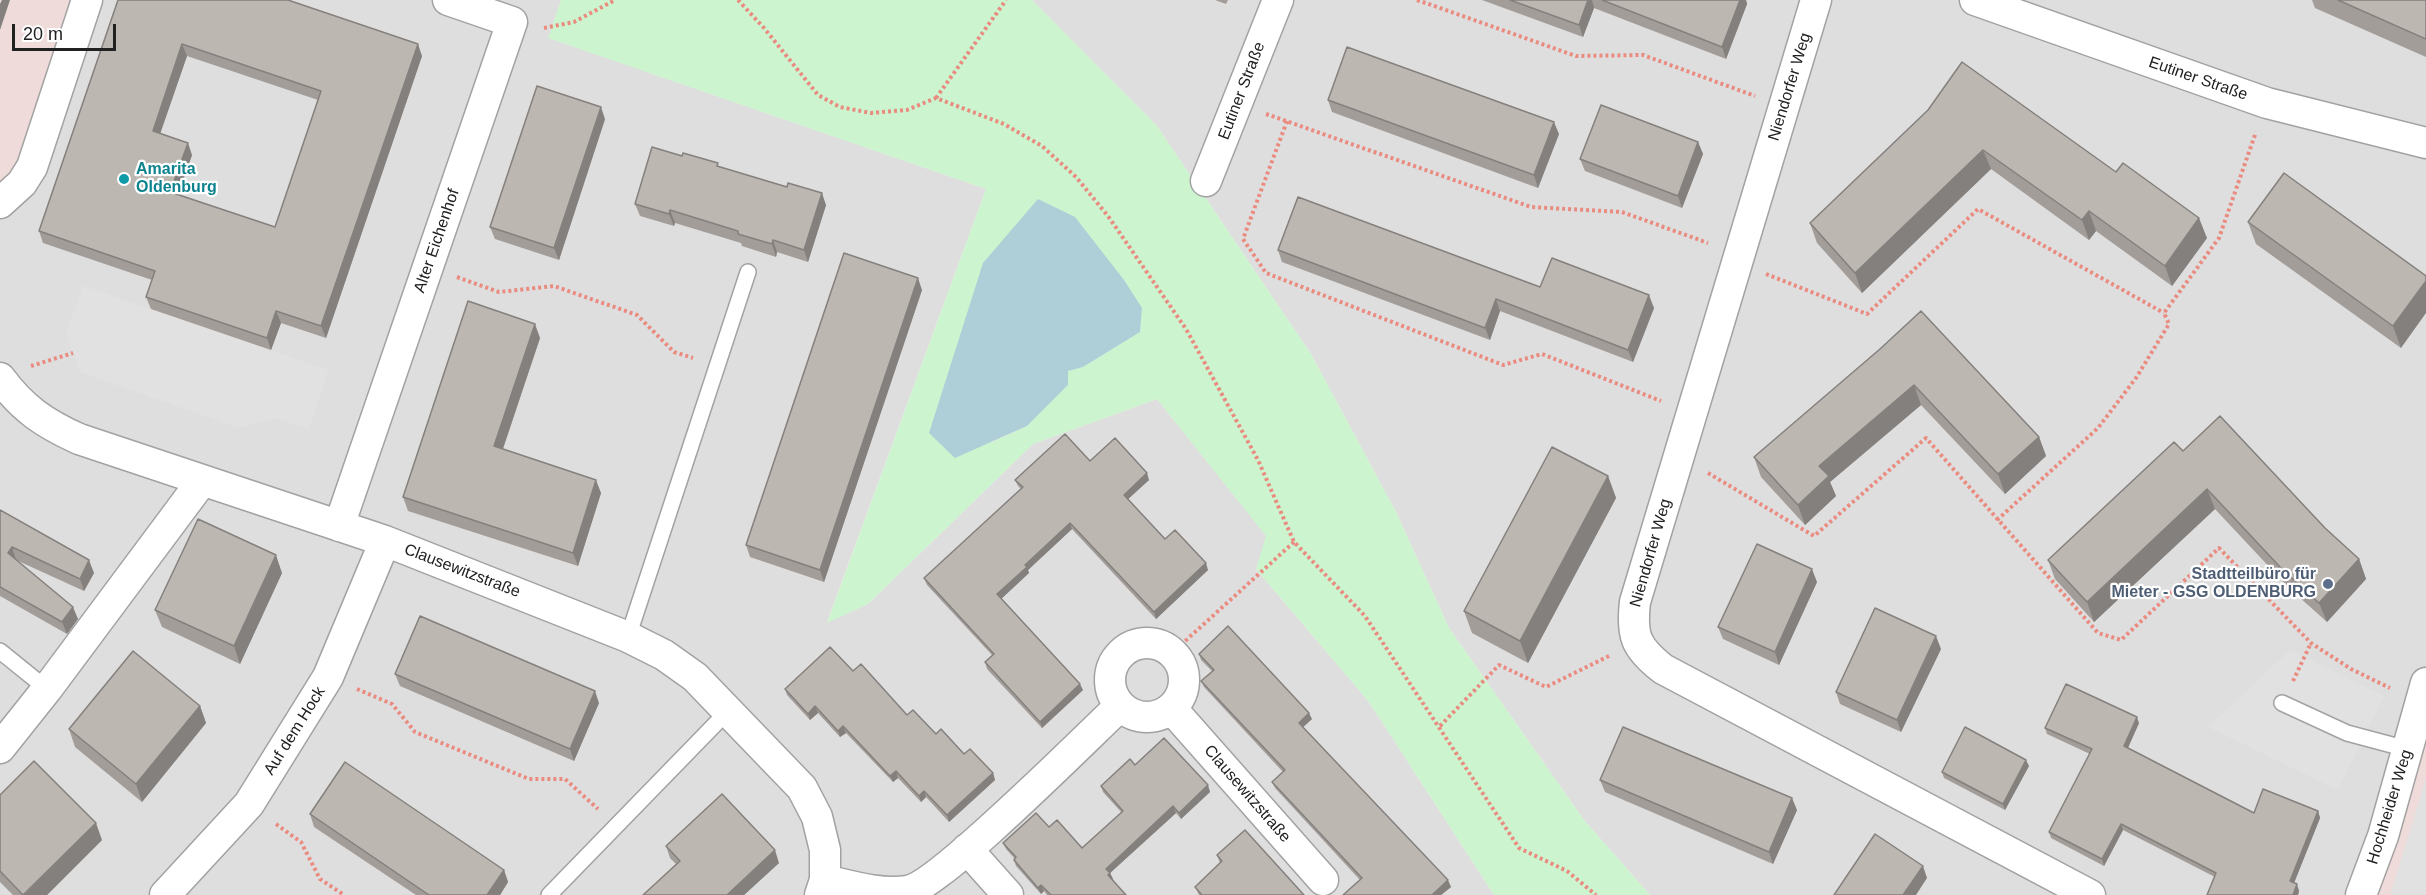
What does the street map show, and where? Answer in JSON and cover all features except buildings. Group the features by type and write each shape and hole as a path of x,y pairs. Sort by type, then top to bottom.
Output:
{"street":[{"path":"0,203 22,183 32,167 87,0"},
{"path":"448,0 512,22"},
{"name":"Eutiner Straße","path":"1206,181 1278,0"},
{"name":"Niendorfer Weg","path":"1637,642 1633,622 1635,602 1816,0"},
{"name":"Eutiner Straße","path":"1975,0 2267,103 2426,142"},
{"name":"Alter Eichenhof","path":"339,526 512,22"},
{"name":"Clausewitzstraße","path":"10,374 14,397 53,427 79,440 385,541 628,637 664,655 695,677 802,788 817,817 825,850 823,887 908,891 930,880 967,849 1120,706"},
{"path":"0,748 47,689 202,481"},
{"name":"Auf dem Hock","path":"165,895 249,804 328,677 385,541"},
{"path":"1637,642 1648,657 1663,669 2090,895"},
{"path":"1143,643 1163,646 1172,652 1184,674 1184,686 1179,698 1171,708 1151,717 1129,713 1120,706 1113,696 1110,672 1115,661 1123,652 1143,643"},
{"name":"Hochheider Weg","path":"2361,895 2383,836 2424,691"},
{"name":"Clausewitzstraße","path":"1171,708 1323,880"},
{"path":"967,849 1008,895"}],"lane":[{"path":"628,637 748,272"},
{"path":"0,651 47,689"},
{"path":"2283,703 2347,733 2407,749"},
{"path":"549,895 729,710"}],"path":[{"path":"512,22 541,28 574,22 615,0"},
{"path":"738,0 818,94 840,107 871,112 907,110 936,98 1006,0"},
{"path":"1417,0 1576,56 1643,55 1784,107"},
{"path":"936,98 1005,124 1042,146 1076,177 1108,216 1186,329 1258,460 1294,542 1365,616 1519,848 1567,871 1596,895"},
{"path":"2164,313 2219,238 2267,103"},
{"path":"1237,104 1531,207 1622,212 1739,258 1867,314 1978,209 2164,313 2169,324 2136,378 2098,428 1997,520"},
{"path":"1287,121 1243,239 1266,273 1503,365 1542,354 1692,413"},
{"path":"428,268 499,292 554,286 637,315 674,352 716,367"},
{"path":"10,374 73,353"},
{"path":"1679,455 1814,536 1926,438 2098,633 2121,640 2219,548 2311,642 2351,669 2394,690 2424,691"},
{"path":"1172,652 1294,542"},
{"path":"1440,726 1499,665 1546,687 1637,642"},
{"path":"2283,703 2311,642"},
{"path":"328,677 392,704 415,732 529,779 565,779 617,825"},
{"path":"249,804 301,842 320,879 344,895"}],"shaded area":[{"path":"0,0 561,0 549,38 986,189 827,622 868,604 1033,444 1157,399 1267,536 1256,569 1369,702 1494,895 0,895"},
{"path":"0,0 87,0 32,167 0,203"},
{"path":"1032,0 2426,0 2426,895 1650,895 1584,820 1449,628 1396,512 1311,354 1157,126"},
{"path":"83,286 329,370 309,429 276,418 239,428 80,372 66,334"},
{"path":"2290,650 2384,696 2338,790 2208,727"},
{"path":"2426,683 2426,895 2360,895"},
{"path":"2426,777 2426,895 2390,895 2418,805"}],"green space":[{"path":"561,0 1032,0 1157,126 1311,354 1396,512 1449,628 1584,820 1650,895 1494,895 1369,702 1256,569 1266,536 1157,399 1033,444 868,604 827,623 986,189 548,38","holes":["1124,280 1140,332 1083,367 1067,371 1068,385 1027,426 990,443"]}],"water":[{"path":"1038,199 1075,217 1124,280 1142,308 1140,332 1083,367 1068,371 1068,385 1027,426 955,458 929,433 983,263"}],"place":[{"name":"Amarita Oldenburg","path":"124,179"},
{"name":"Stadtteilbüro für Mieter - GSG OLDENBURG","path":"2328,584"}]}
